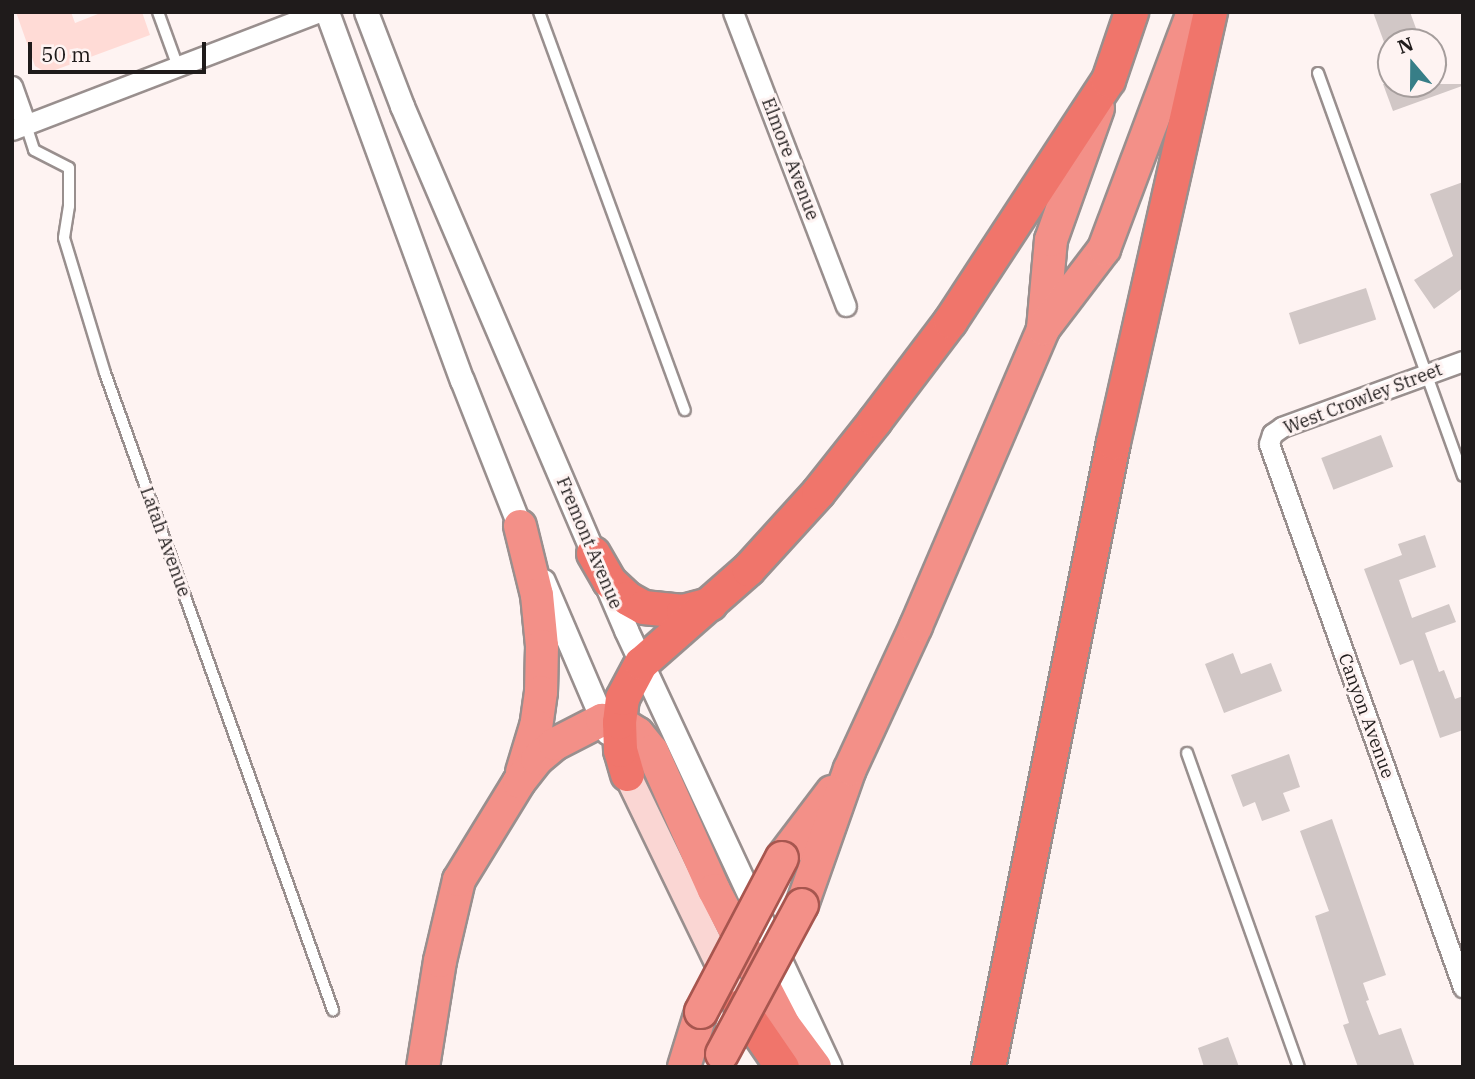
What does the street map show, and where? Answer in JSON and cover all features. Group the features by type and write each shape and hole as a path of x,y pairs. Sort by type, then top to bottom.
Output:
{"highway":[{"path":"1043,329 1051,240 1131,12"},
{"path":"715,1061 802,905 850,769 921,613 1043,329 1104,249 1193,12"},
{"path":"988,1067 1113,442 1210,12"},
{"path":"423,1067 440,961 459,880 519,782 537,759 555,744 610,721 641,663 712,604 748,569 817,492 950,321 1108,80"},
{"path":"519,782 536,726 541,692 542,646 537,595 520,526"},
{"path":"593,553 609,581 626,598 643,607 683,611 712,604"},
{"path":"610,721 627,774"},
{"path":"610,721 638,734 652,751 720,902 784,1025 815,1067"},
{"path":"684,1067 701,1012 782,858 850,769"},
{"path":"740,1006 782,1067"}],"main road":[{"path":"627,774 767,1067"}],"street":[{"path":"19,127 319,12"},
{"path":"327,12 466,392 520,526 610,721"},
{"name":"Fremont Avenue","path":"366,12 402,106 641,663 830,1067"},
{"name":"Elmore Avenue","path":"733,12 846,306"},
{"name":"Latah Avenue","path":"12,86 19,127"},
{"name":"West Crowley Street","path":"1269,444 1272,434 1282,426 1463,361"},
{"name":"Canyon Avenue","path":"1269,444 1463,987"}],"lane":[{"path":"158,12 178,67"},
{"path":"539,12 685,410"},
{"path":"1318,73 1463,476"},
{"name":"Latah Avenue","path":"19,127 34,150 69,168 69,206 64,238 105,373 333,1010"},
{"path":"1187,753 1299,1067"}],"shaded area":[{"path":"16,12 71,12 75,23 103,12 142,12 150,35 47,73 35,66"}],"building":[{"path":"1373,12 1410,12 1416,28 1379,28"},
{"path":"1447,84 1462,86 1447,91"},
{"path":"1388,98 1429,98 1393,111"},
{"path":"1463,182 1463,288 1434,309 1414,280 1453,256 1430,194"},
{"path":"1366,288 1376,319 1299,344 1289,313"},
{"path":"1381,435 1393,467 1333,490 1321,458"},
{"path":"1425,535 1436,567 1399,580 1412,618 1449,604 1456,622 1425,633 1439,672 1444,670 1455,699 1463,696 1463,730 1440,738 1413,660 1400,665 1364,569 1402,555 1398,544"},
{"path":"1233,653 1241,674 1271,663 1282,691 1224,713 1205,664"},
{"path":"1289,754 1300,787 1283,793 1290,811 1262,821 1255,802 1243,807 1231,775"},
{"path":"1332,819 1386,975 1363,983 1369,1000 1366,1001 1379,1035 1401,1028 1415,1067 1358,1067 1343,1025 1349,1023 1315,916 1329,911 1300,831"},
{"path":"1228,1037 1239,1067 1204,1067 1198,1048"}]}
